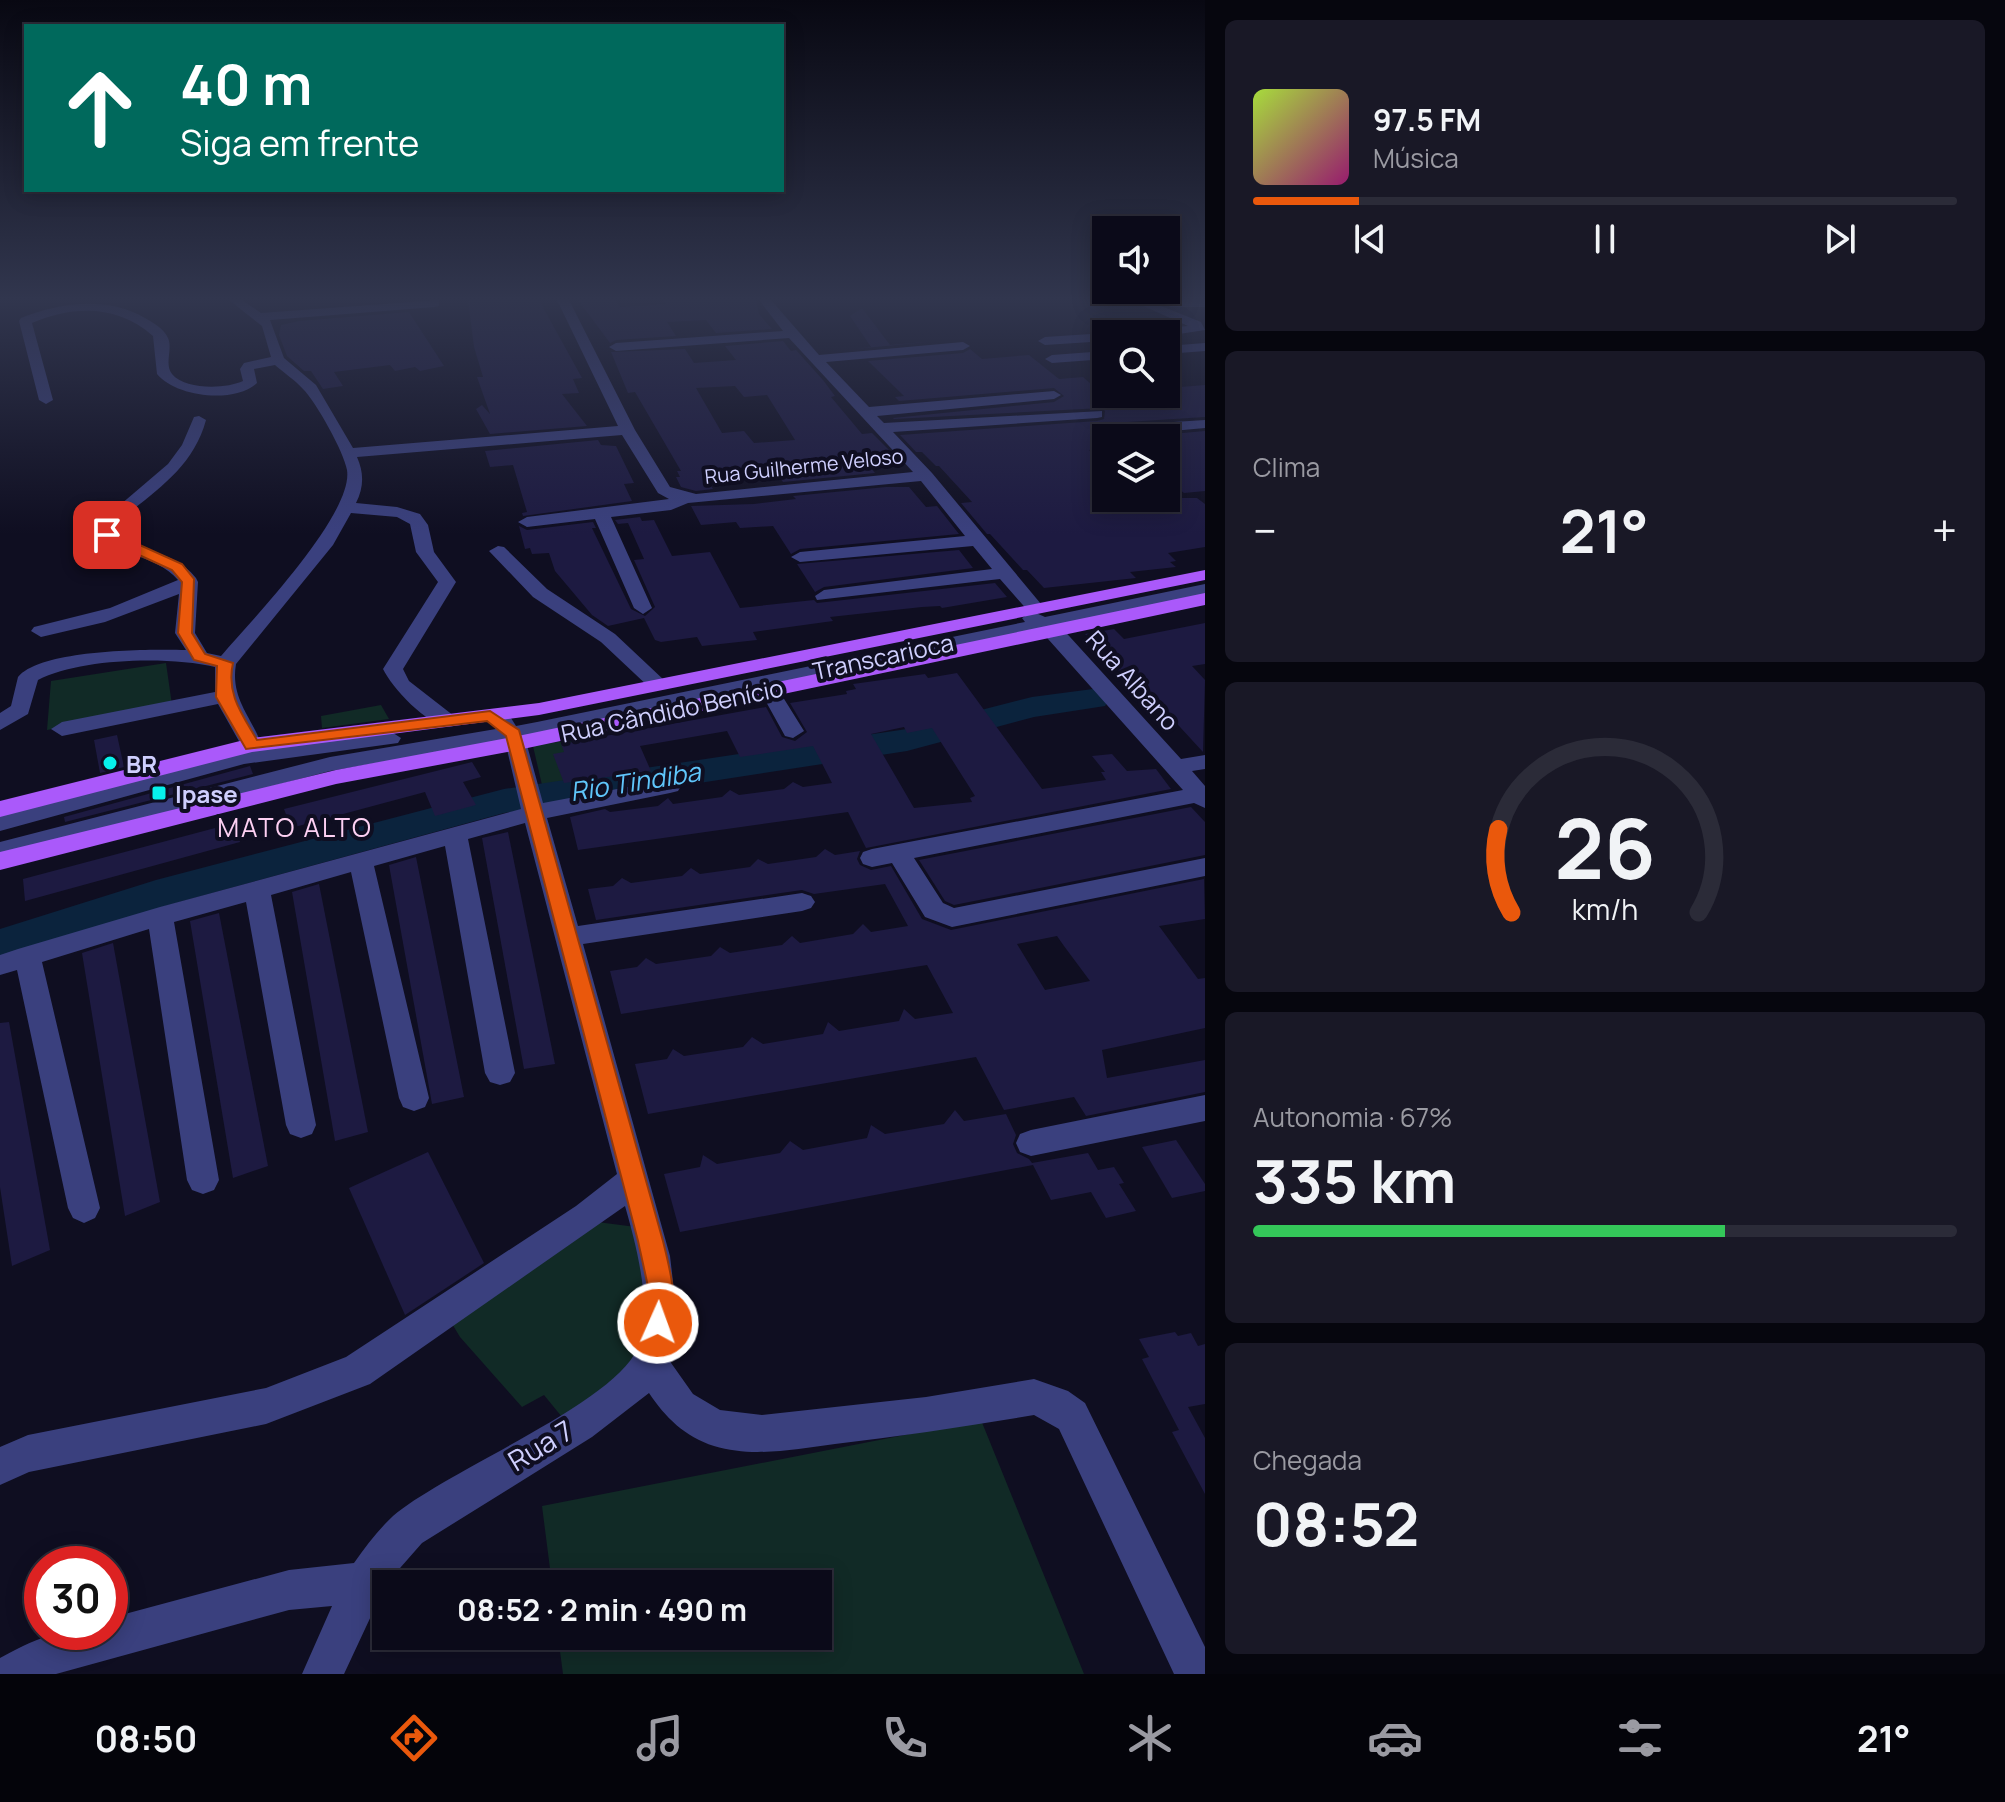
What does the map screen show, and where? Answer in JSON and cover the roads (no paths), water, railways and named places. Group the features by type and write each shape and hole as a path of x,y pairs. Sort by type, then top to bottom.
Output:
{"main road":[{"name":"Rua Cândido Benício","path":"0,809 252,745 446,721 507,729 769,690 1205,575"},
{"name":"Rua Cândido Benício","path":"0,861 336,777 658,685 1033,618 1205,599"}],"street":[{"path":"40,378 46,400"},
{"path":"169,378 197,388 235,390 250,383 249,378"},
{"path":"252,745 224,697 222,676 226,663 327,541 353,493 355,471 348,453 311,388 299,378"},
{"name":"Rua Guilherme Veloso","path":"601,378 627,430 664,490 684,498 926,476"},
{"name":"Rua Albano","path":"835,378 926,476 1005,573 1033,618 1202,797"},
{"path":"868,412 1054,395"},
{"path":"884,428 1097,414"},
{"path":"199,420 191,445 178,461 157,483 102,528 122,545 177,567 189,582 185,633 200,657"},
{"path":"1180,426 1205,424"},
{"path":"348,453 627,430"},
{"path":"527,522 671,505 684,498"},
{"path":"346,507 400,512 415,518 420,524 420,543 426,555 443,573 447,582 393,669 400,684 446,721"},
{"path":"602,515 643,608"},
{"path":"800,557 976,540"},
{"path":"498,551 540,593 608,638 658,685"},
{"path":"824,596 1005,573"},
{"path":"41,631 81,624 189,582"},
{"name":"Transcarioca","path":"0,850 330,764 1205,582"},
{"name":"Transcarioca","path":"1033,618 1205,590"},
{"path":"0,723 21,709 28,677 49,665 158,656 200,657 226,663"},
{"path":"769,690 793,731"},
{"path":"62,729 224,697"},
{"path":"507,729 531,802 660,1282 658,1323 650,1363 680,1407 715,1428 762,1434 926,1415 1034,1397 1055,1404 1072,1416 1196,1674"},
{"name":"Transcarioca","path":"0,823 114,790 284,749 507,729"},
{"path":"1175,767 1205,762"},
{"path":"84,1208 14,960 160,916 455,835 531,802 670,786"},
{"path":"872,858 1202,797"},
{"path":"455,835 500,1073"},
{"path":"898,853 934,910 952,918 1205,867"},
{"path":"361,861 414,1098"},
{"path":"257,890 301,1125"},
{"path":"567,937 802,902"},
{"path":"160,916 203,1180"},
{"path":"1031,1143 1205,1108"},
{"path":"0,1466 28,1454 266,1406 357,1371 587,1216 634,1180"},
{"name":"Rua 7","path":"323,1674 364,1582 406,1531 449,1498 571,1428 625,1390 650,1363"},
{"path":"13,1674 45,1656 289,1590 364,1582"}],"waterway":[{"name":"Rio Tindiba","path":"0,945 156,894 504,801 907,740 1032,707 1093,699"}],"place":[{"name":"BR","path":"110,763"},
{"name":"Ipase","path":"159,793"}],"district":[{"name":"MATO ALTO","path":"295,827"}]}
